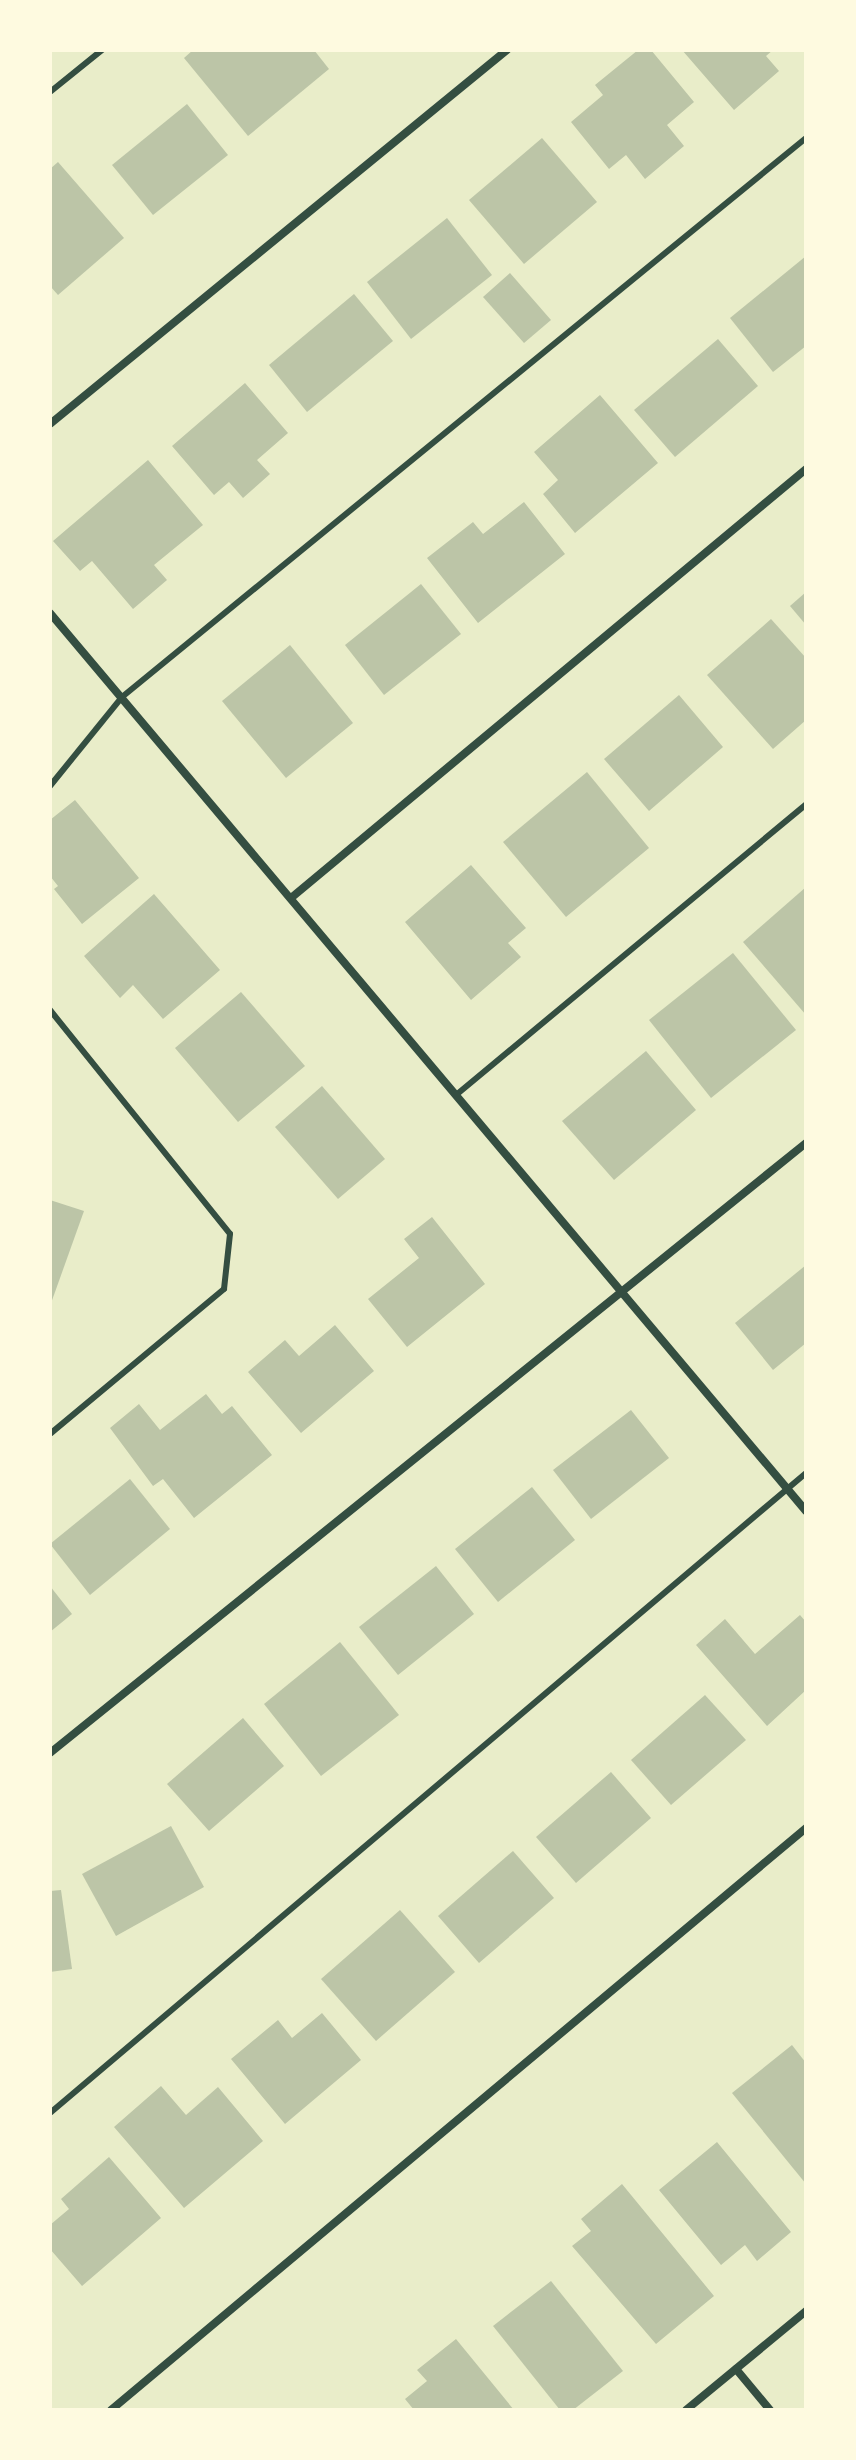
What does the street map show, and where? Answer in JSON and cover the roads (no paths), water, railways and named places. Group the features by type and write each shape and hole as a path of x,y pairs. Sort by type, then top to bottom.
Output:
{"street":[{"path":"50,424 507,50"},
{"path":"291,898 806,469"},
{"path":"50,613 806,1511"},
{"path":"50,1753 623,1294 806,1143"},
{"path":"111,2410 806,1828"},
{"path":"686,2410 806,2311"},
{"path":"736,2369 770,2410"}],"lane":[{"path":"50,92 102,50"},
{"path":"50,786 122,697 806,138"},
{"path":"456,1095 806,804"},
{"path":"50,1010 230,1234 224,1289 50,1434"},
{"path":"50,2113 806,1473"}]}
